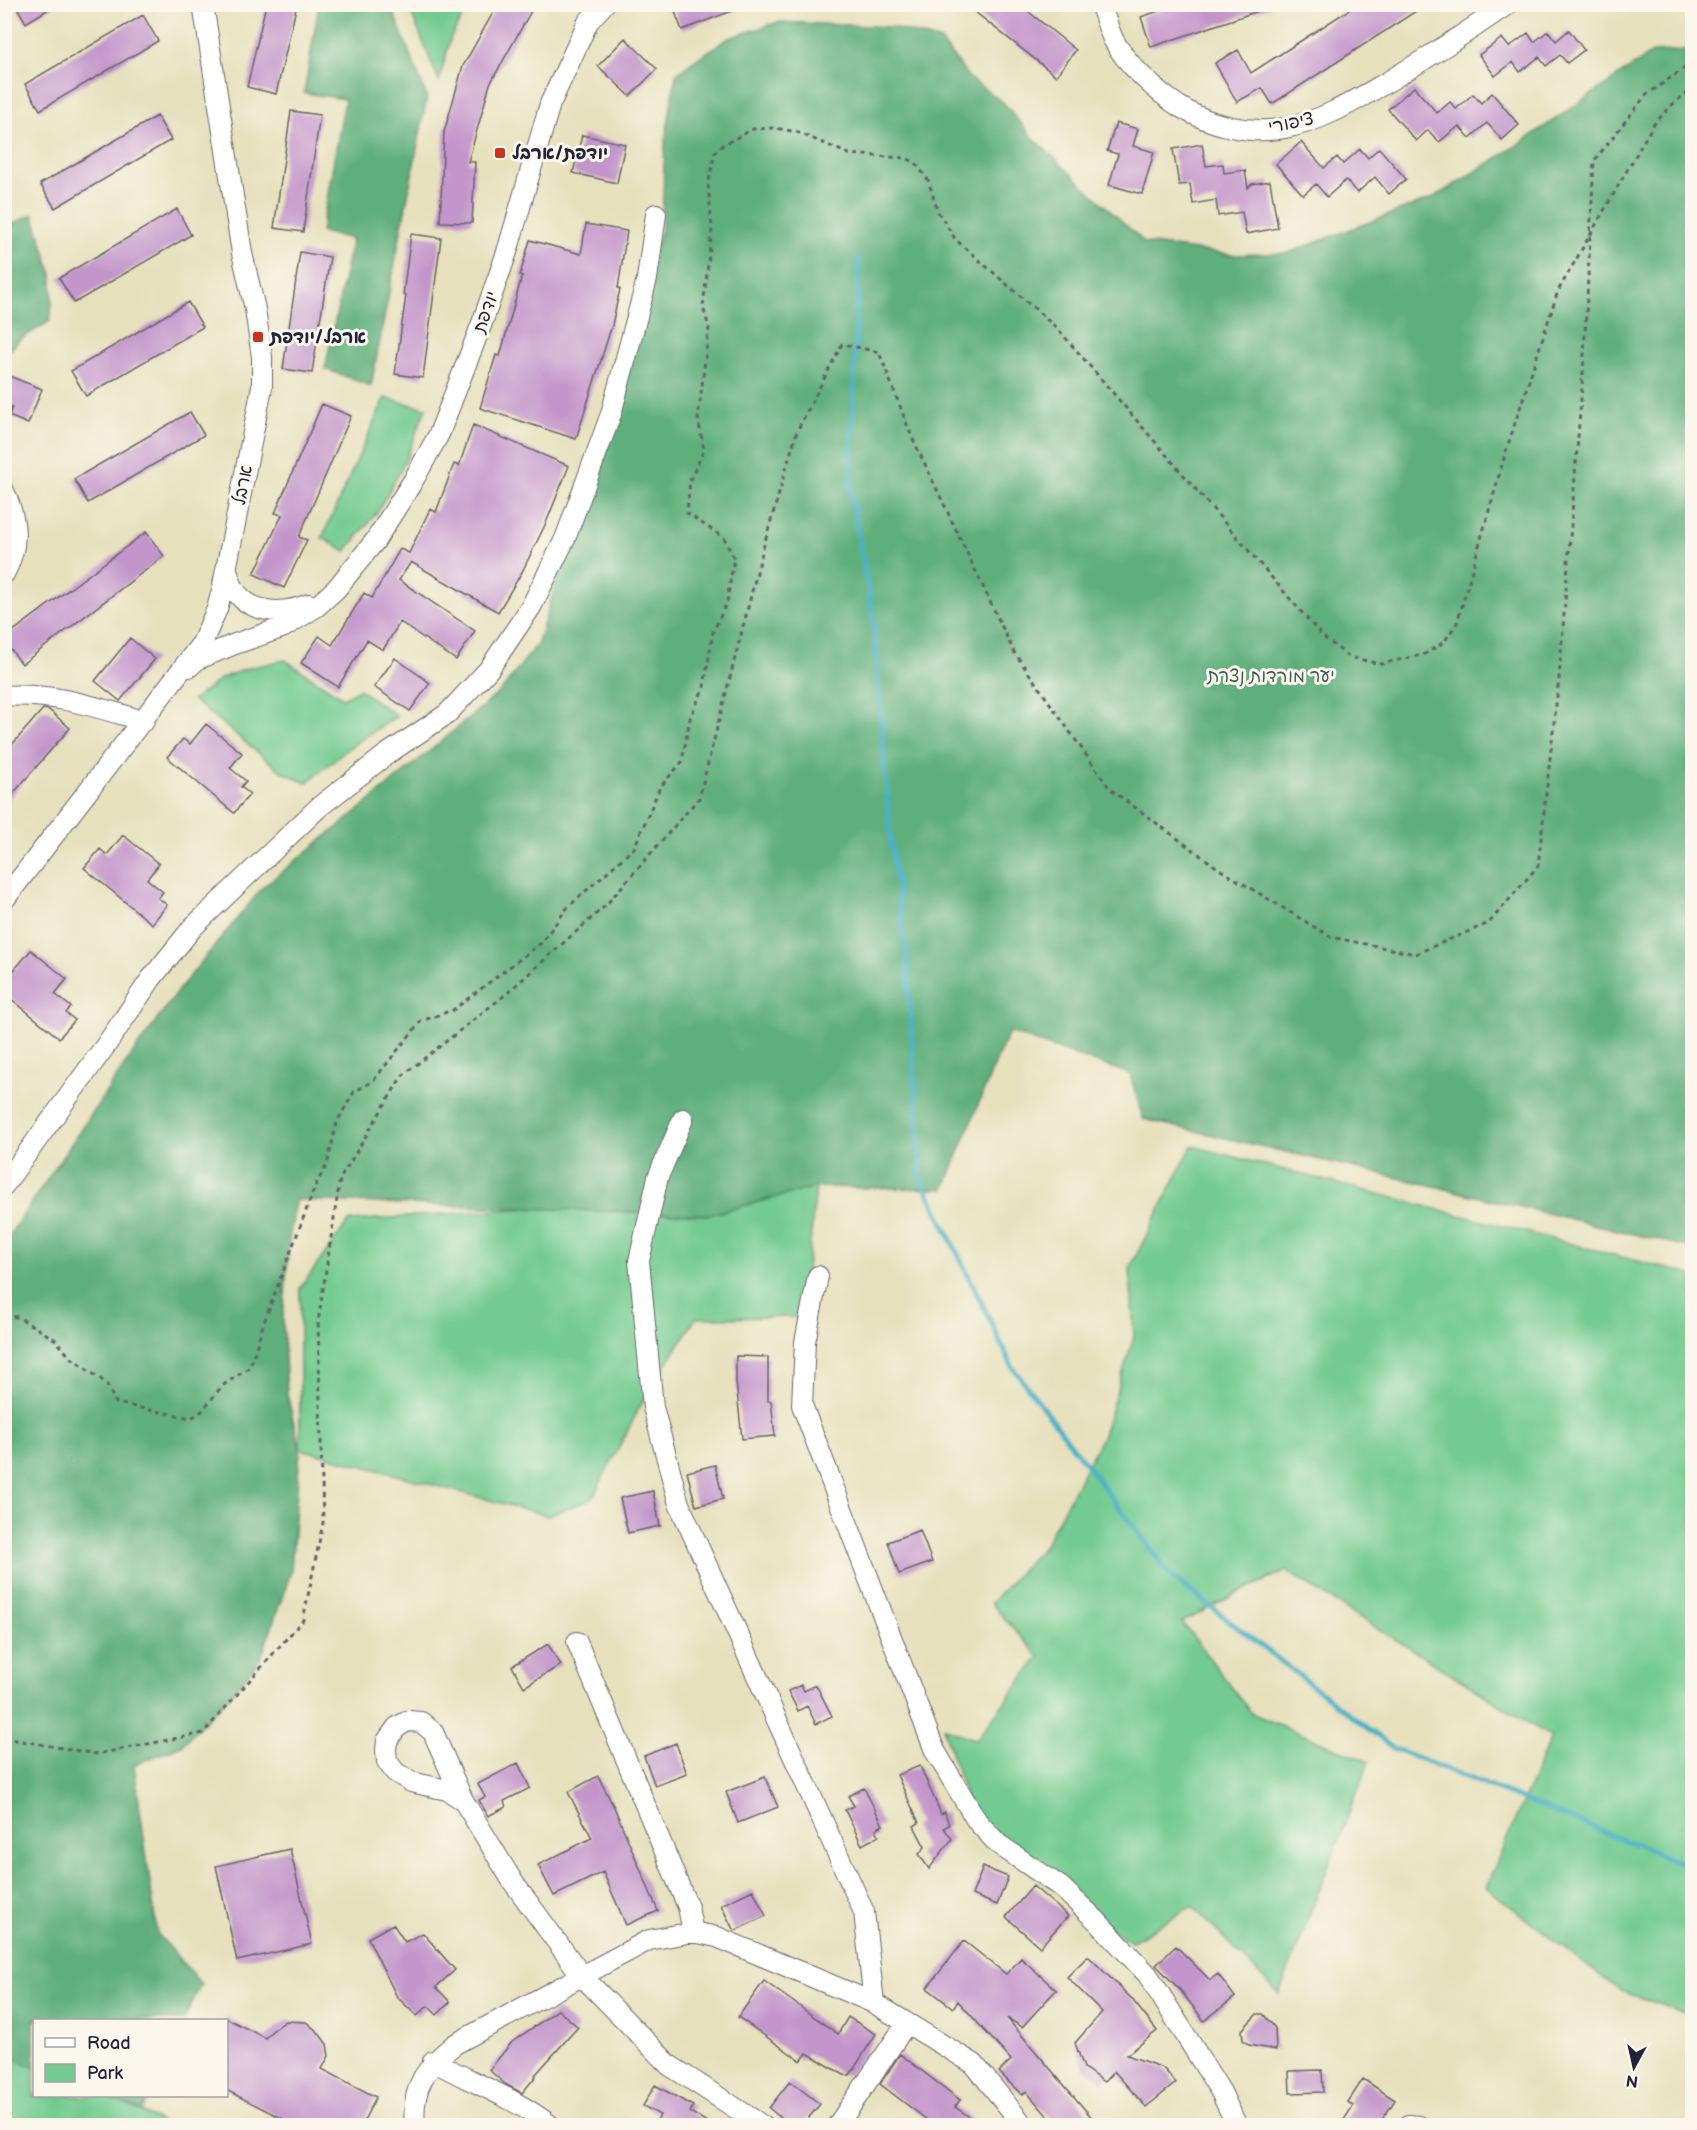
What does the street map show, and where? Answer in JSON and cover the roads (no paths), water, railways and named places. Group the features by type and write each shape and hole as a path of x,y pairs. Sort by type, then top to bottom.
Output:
{"street":[{"name":"ארבל","path":"4,900 202,643 217,609 227,566 262,387 262,357 255,309 242,253 202,4"},
{"name":"יודפת","path":"180,674 198,659 284,627 316,607 336,589 375,541 413,481 439,434 482,323 507,252 550,104 588,22 604,4"},
{"name":"ציפורי","path":"1100,4 1114,40 1136,70 1163,96 1189,112 1222,125 1254,130 1284,128 1314,120 1352,102 1437,52 1508,4"},
{"path":"4,1185 106,1045 150,979 193,927 319,807 387,754 447,714 489,669 531,607 565,539 611,414 647,279 656,214"},
{"path":"4,491 15,516 12,560 4,574"},
{"name":"יודפת","path":"227,566 230,583 237,595 250,603 274,612 295,610 326,598"},
{"path":"4,696 32,694 72,700 144,721"},
{"path":"683,1119 658,1177 639,1261 653,1407 680,1504 864,1912 874,2003"},
{"path":"818,1276 805,1342 802,1405 935,1751 977,1821 998,1844 1061,1887 1148,1975 1221,2092 1237,2126"},
{"path":"577,1642 688,1907 693,1932"},
{"path":"463,1800 513,1882 582,1976 669,2065 763,2126"},
{"path":"415,2126 418,2085 433,2061 454,2044 649,1940 693,1932 717,1937 874,2003 974,2064 1023,2126"},
{"path":"837,2126 906,2023"},
{"path":"433,2061 531,2110 551,2126"}],"waterway":[{"path":"859,257 850,487 873,617 891,843 907,958 921,1178 1013,1368 1171,1576 1393,1748 1692,1867"}],"place":[{"name":"יודפת/ארבל","path":"500,153"},
{"name":"ארבל/יודפת","path":"258,337"}],"park label":[{"name":"יער מורדות נצרת","path":"1271,676"}]}
